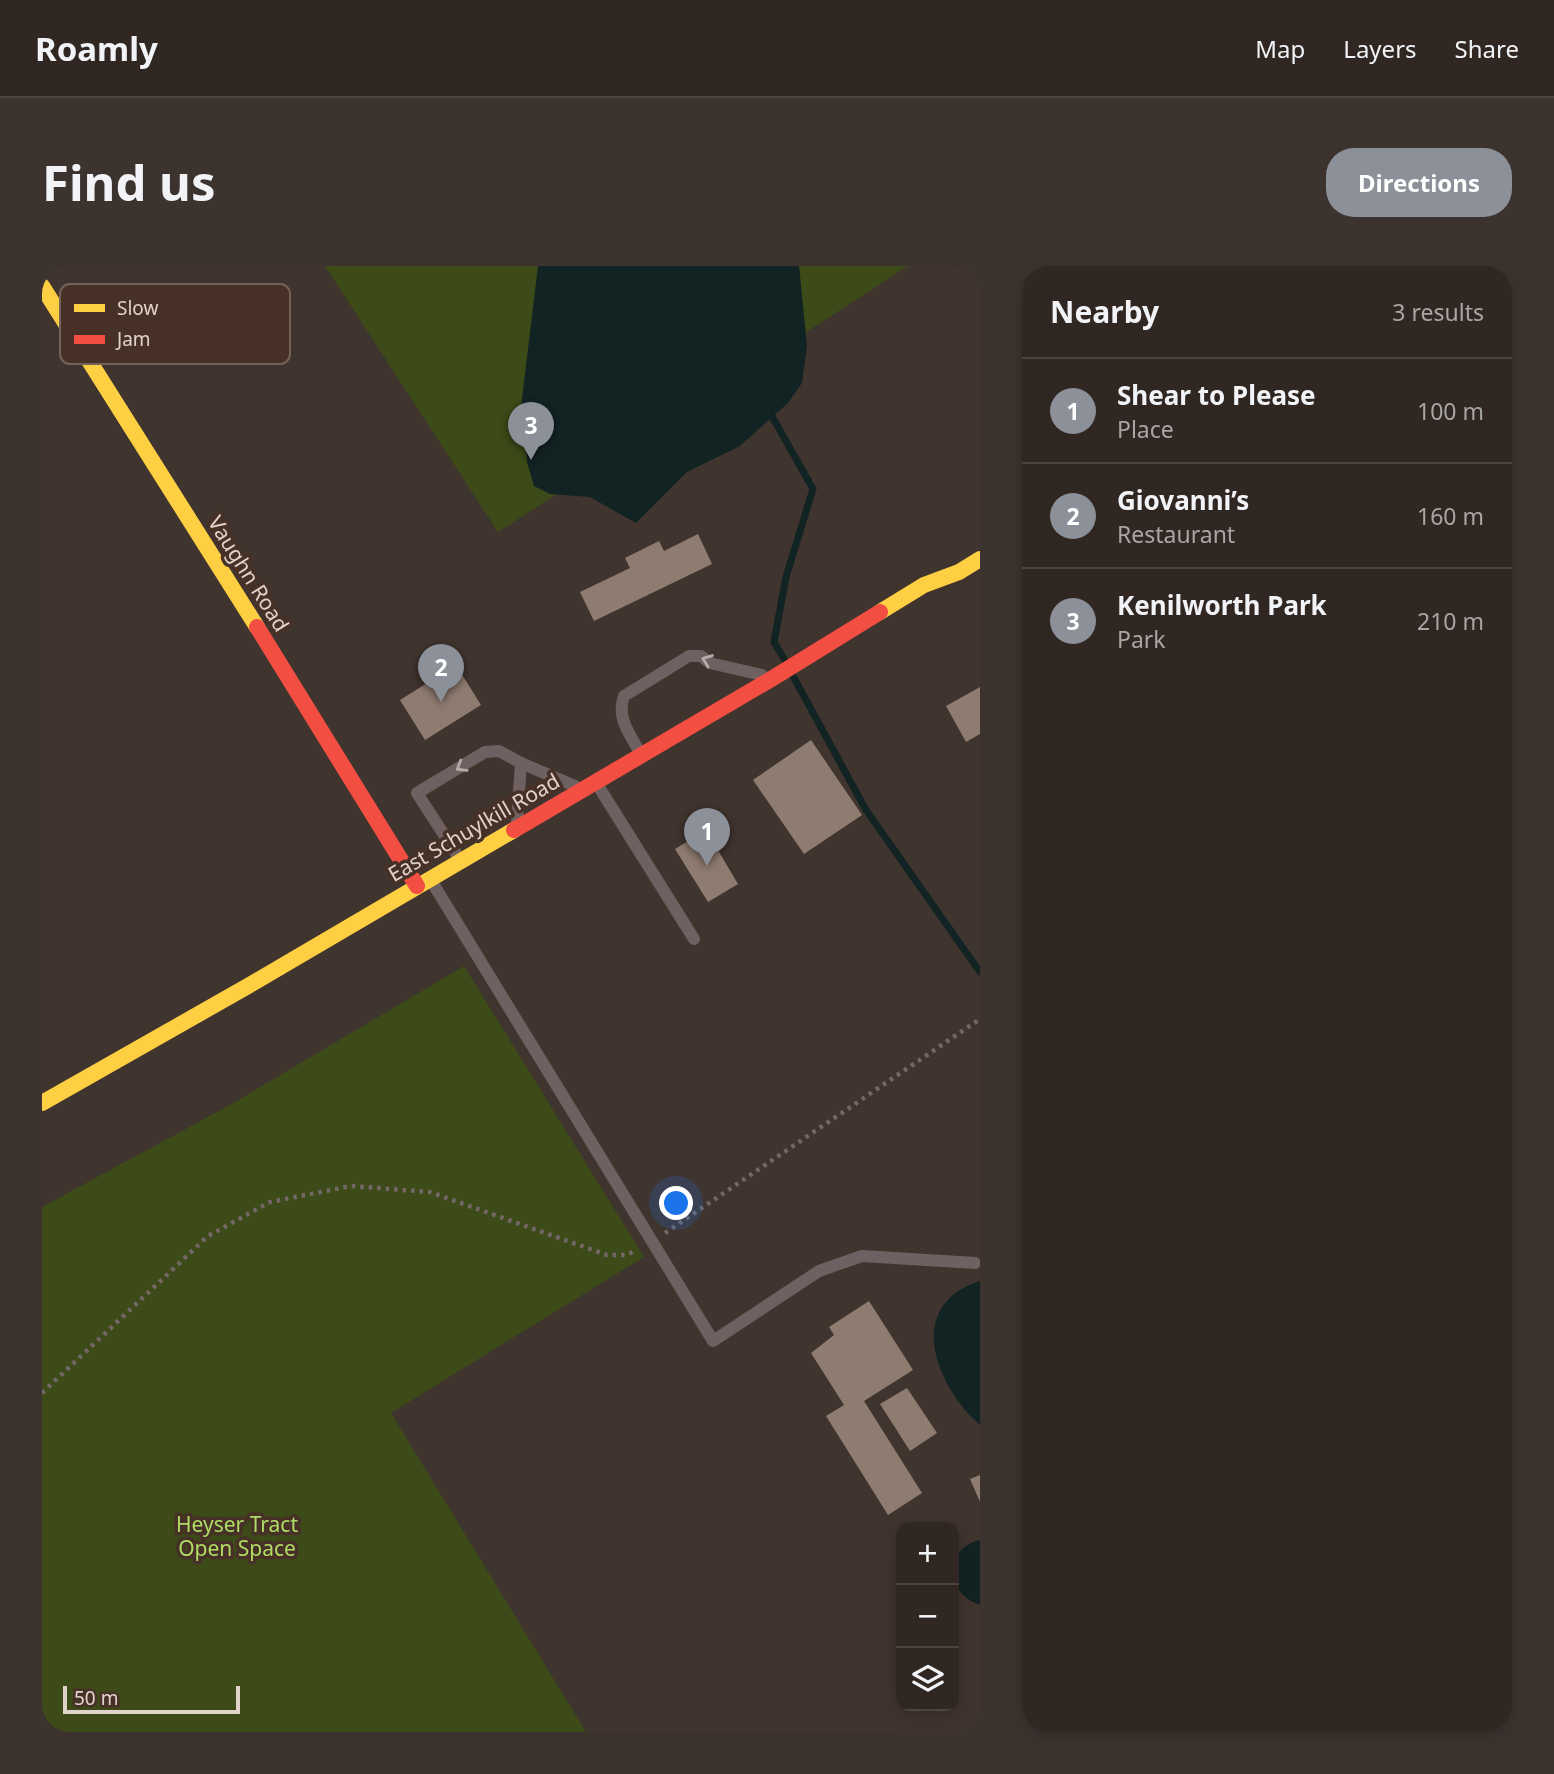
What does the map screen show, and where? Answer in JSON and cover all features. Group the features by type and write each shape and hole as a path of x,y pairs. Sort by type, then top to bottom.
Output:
{"main road":[{"name":"Vaughn Road","path":"42,286 60,315"},
{"name":"Vaughn Road","path":"91,364 248,613 424,882"},
{"name":"East Schuylkill Road","path":"924,585 954,556"},
{"name":"East Schuylkill Road","path":"42,1103 461,861 924,585 958,572 980,559"}],"lane":[{"path":"640,754 620,717 624,696 689,656 701,656 710,663 772,678"},
{"path":"461,861 417,793 485,752 499,751 521,764 588,785 694,939"},
{"path":"517,828 521,764"},
{"path":"424,882 713,1342 820,1271 862,1256 975,1263"}],"path":[{"path":"42,1393 208,1236 270,1202 351,1186 430,1192 607,1255 626,1255 652,1242 980,1019"}],"green space":[{"path":"325,266 908,266 498,532"},
{"name":"Heyser Tract Open Space","path":"464,966 644,1257 391,1413 586,1732 42,1732 42,1207 230,1105"}],"shaded area":[{"path":"538,266 799,266 807,346 802,383 788,403 740,446 687,472 636,523 590,497 550,494 534,486 527,462 521,407"},
{"path":"980,1281 980,1425 964,1409 940,1369 935,1348 935,1327 941,1308 956,1293"},
{"path":"980,1540 980,1605 968,1599 959,1589 959,1552"}],"building":[{"path":"698,534 712,564 594,621 580,592 630,568 625,558 659,541 664,551"},
{"path":"456,665 481,705 425,740 400,700"},
{"path":"980,687 980,734 966,742 946,706"},
{"path":"811,740 862,815 804,854 753,780"},
{"path":"706,830 738,884 708,902 675,849"},
{"path":"869,1301 913,1370 864,1401 922,1493 888,1515 826,1416 844,1405 811,1353 834,1335 829,1327"},
{"path":"907,1388 937,1433 910,1451 880,1404"},
{"path":"980,1475 980,1502 970,1479"}],"waterway":[{"path":"769,411 813,489 786,577 774,642 784,659"},
{"path":"793,676 866,810 980,972"}],"traffic: slow":[{"path":"42,286 60,315"},
{"path":"91,364 257,627"},
{"path":"880,612 924,585 959,572 980,559"},
{"path":"42,1103 514,830"}],"traffic: jam":[{"path":"514,830 880,612"},
{"path":"257,627 417,886"}],"place":[{"name":"Kenilworth Park","path":"531,460"},
{"name":"Giovanni’s","path":"441,702"},
{"name":"Shear to Please","path":"707,866"}]}
